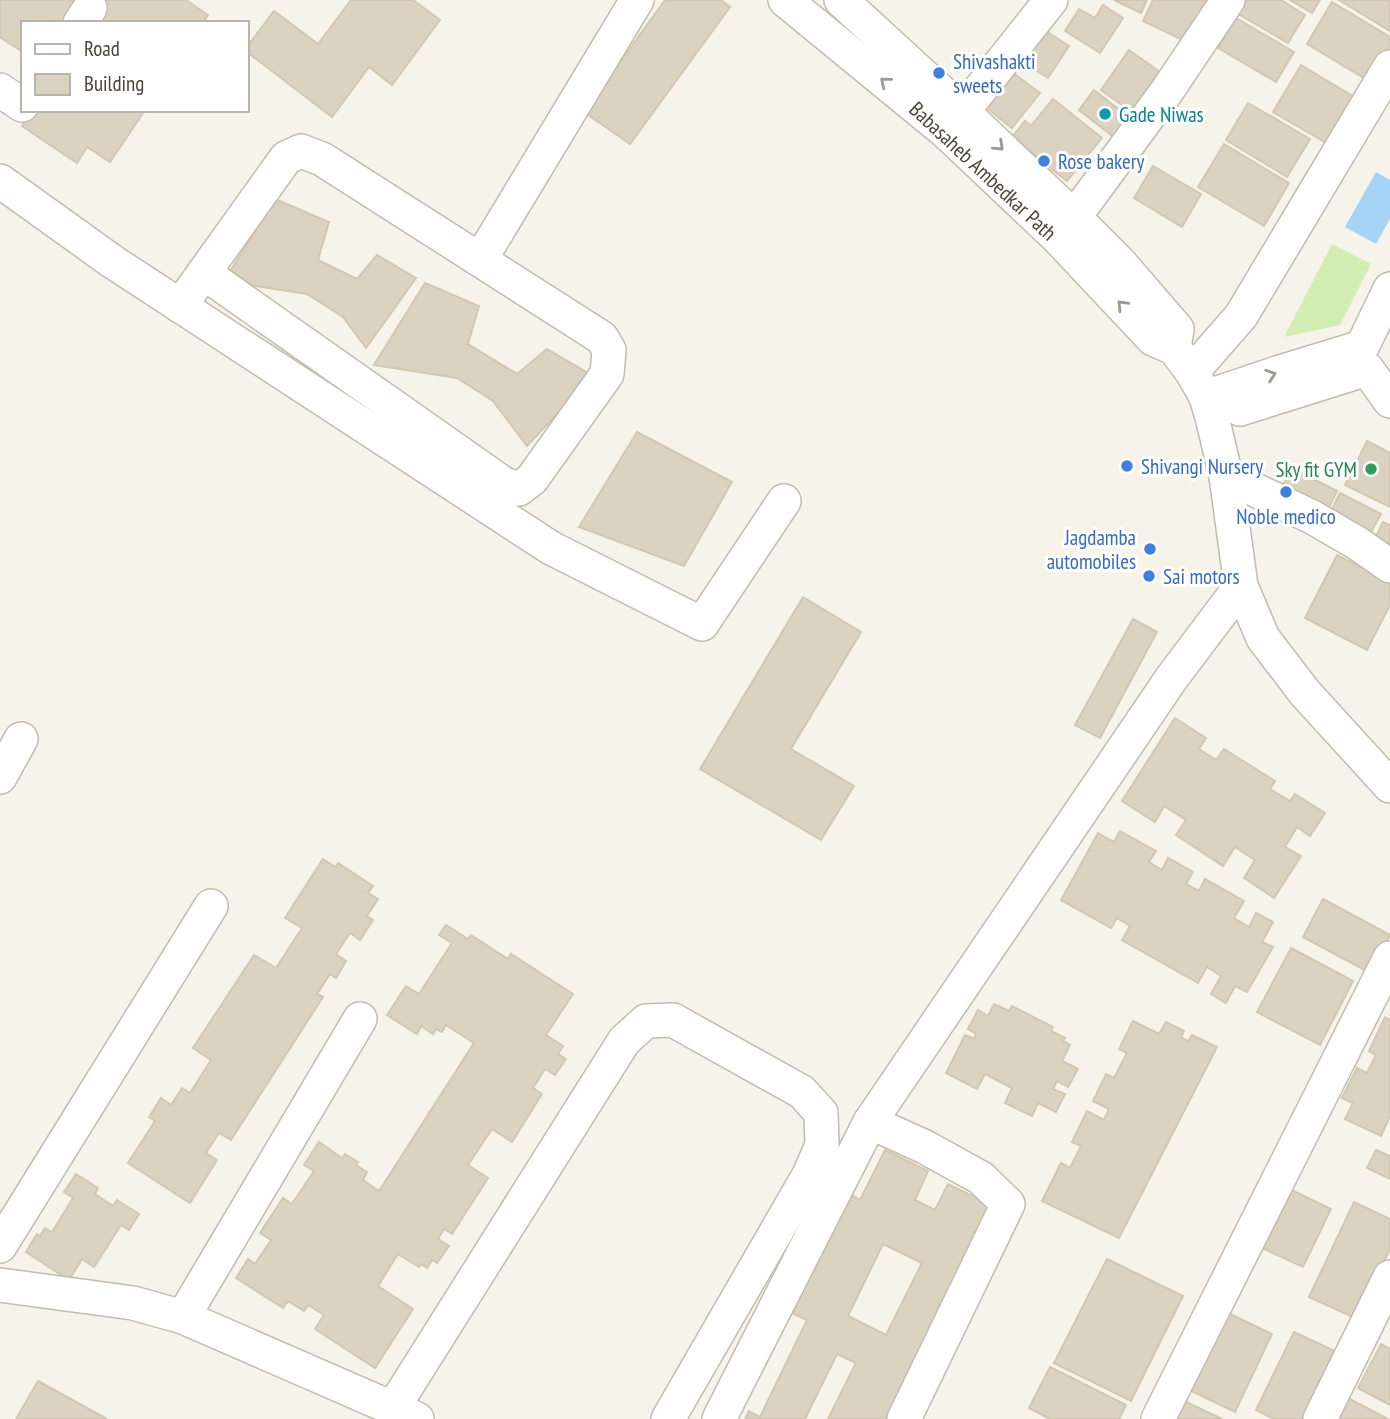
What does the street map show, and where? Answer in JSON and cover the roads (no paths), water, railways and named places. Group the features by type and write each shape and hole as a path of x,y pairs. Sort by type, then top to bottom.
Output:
{"street":[{"path":"480,260 637,0"},
{"name":"Babasaheb Ambedkar Path","path":"785,0 954,122"},
{"name":"Babasaheb Ambedkar Path","path":"841,0 954,122 1066,228 1121,264 1177,329 1226,476 1241,586 1263,638 1305,693 1390,786"},
{"path":"954,122 1051,0"},
{"path":"1066,228 1167,90 1228,0"},
{"path":"1196,384 1241,316 1390,67"},
{"path":"0,90 21,104"},
{"path":"180,306 286,158 301,151 322,159 603,338 609,350 607,374 532,479 519,489 504,484 204,273"},
{"path":"0,181 113,262 551,548 702,624 785,501"},
{"path":"1196,384 1362,347 1390,289"},
{"path":"1196,384 1367,369 1390,401"},
{"path":"1226,476 1312,517 1390,566"},
{"path":"719,1419 870,1122 1171,680 1241,586"},
{"path":"0,777 22,739"},
{"path":"0,1246 211,906"},
{"path":"1158,1419 1390,958"},
{"path":"183,1317 360,1019"},
{"path":"0,1285 132,1303 183,1317 405,1414 624,1041 646,1021 673,1020 802,1092 821,1112 822,1145 809,1175 668,1419"},
{"path":"870,1122 925,1147 981,1178 1008,1205 904,1419"},
{"path":"1320,1419 1390,1277"}],"water":[{"path":"1376,172 1390,180 1390,219 1376,244 1345,227"}],"place":[{"name":"Shivashakti sweets","path":"939,73"},
{"name":"Gade Niwas","path":"1105,114"},
{"name":"Rose bakery","path":"1044,161"},
{"name":"Shivangi Nursery","path":"1127,466"},
{"name":"Sky fit GYM","path":"1371,469"},
{"name":"Noble medico","path":"1286,492"},
{"name":"Jagdamba automobiles","path":"1150,549"},
{"name":"Sai motors","path":"1149,576"}]}
